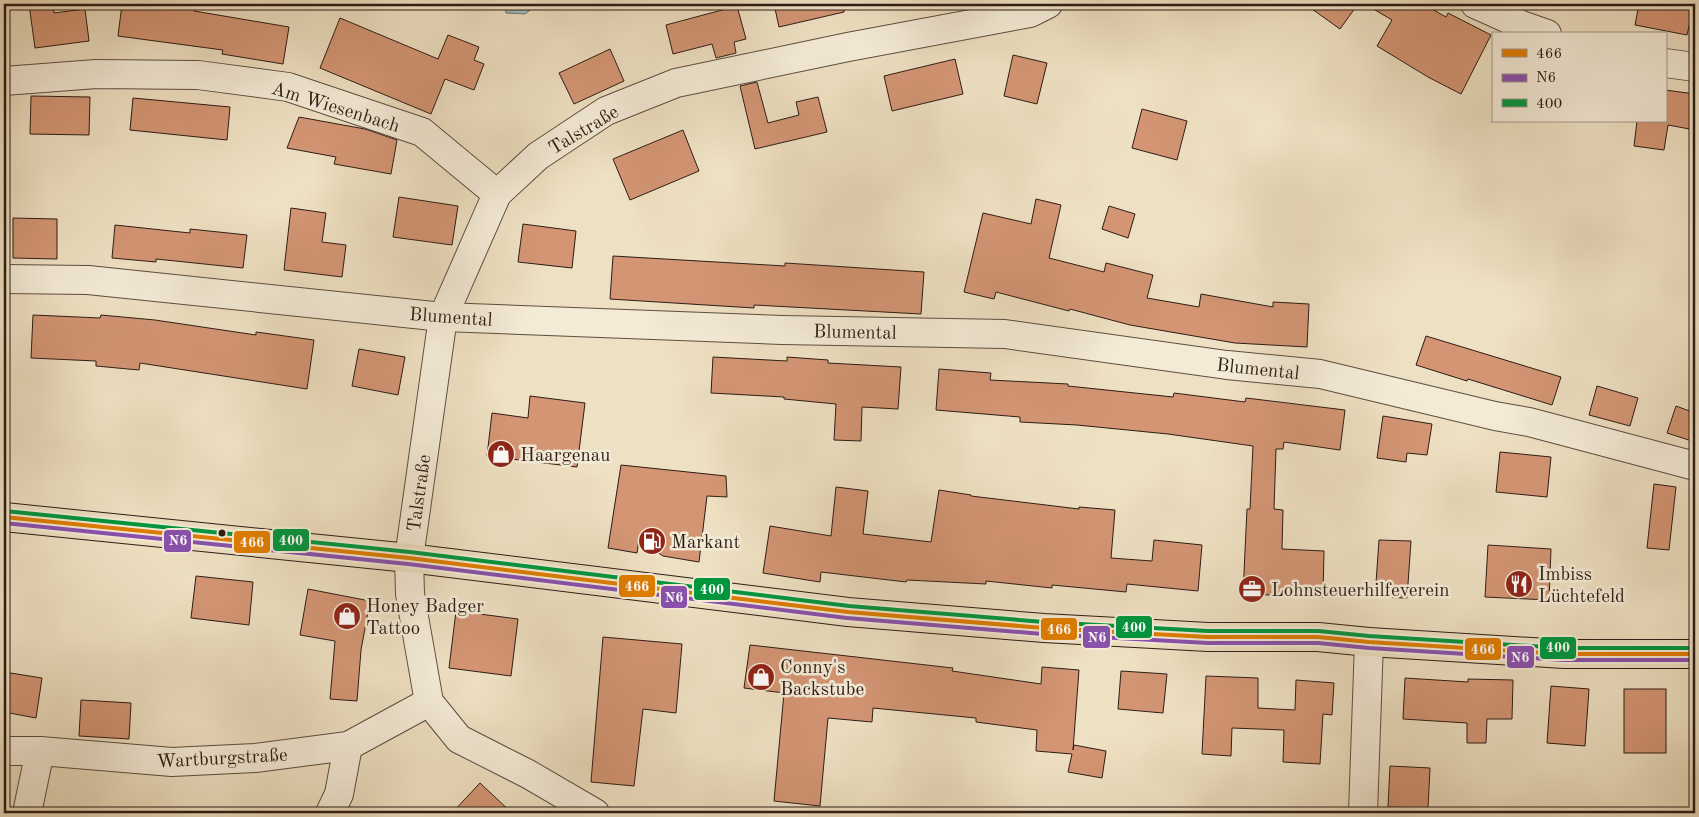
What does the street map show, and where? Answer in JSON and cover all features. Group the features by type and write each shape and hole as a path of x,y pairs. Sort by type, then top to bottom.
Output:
{"main road":[{"path":"4,517 410,558 858,613 1044,628 1208,637 1318,637 1564,654 1695,654"}],"street":[{"name":"Talstraße","path":"429,702 410,594 410,558 443,317 497,194 538,156 606,111 676,84 848,47 1030,13 1048,4"},
{"path":"1475,4 1541,32"},
{"path":"1666,63 1695,67"},
{"name":"Am Wiesenbach","path":"4,82 96,74 198,75 288,87 422,132 497,194"},
{"name":"Blumental","path":"4,279 88,280 443,317 782,330 1005,334 1227,365 1320,374 1495,416 1529,422 1695,466"},
{"path":"1363,813 1369,642"},
{"path":"429,702 460,739 528,774 595,813"},
{"name":"Wartburgstraße","path":"4,751 40,751 172,762 255,758 348,746 429,702"},
{"path":"330,813 339,794 348,746"},
{"path":"27,813 40,751"}],"water":[{"path":"504,4 538,4 525,14 506,13"}],"building":[{"path":"29,4 53,4 54,13 85,9 89,41 35,48"},
{"path":"122,4 195,4 194,11 289,27 283,64 222,54 223,50 118,36"},
{"path":"774,4 844,4 844,12 779,27"},
{"path":"1305,4 1358,4 1340,29"},
{"path":"1365,4 1423,4 1446,17 1448,13 1491,35 1461,94 1428,77 1377,46 1392,20"},
{"path":"1639,4 1694,4 1687,35 1635,25"},
{"path":"737,6 746,39 734,42 736,53 716,58 712,44 673,54 666,25"},
{"path":"340,18 438,59 448,35 479,47 474,60 484,64 474,90 445,79 431,114 320,68"},
{"path":"610,49 624,81 574,104 559,73"},
{"path":"1013,55 1047,63 1037,104 1004,96"},
{"path":"955,59 963,94 892,111 884,76"},
{"path":"757,82 768,123 799,115 796,102 818,97 827,132 755,149 740,86"},
{"path":"1666,90 1695,94 1695,130 1668,125 1664,150 1634,146 1637,122 1666,122"},
{"path":"31,96 90,97 89,135 30,134"},
{"path":"133,98 230,107 227,140 130,130"},
{"path":"1142,109 1187,121 1177,160 1132,148"},
{"path":"299,117 365,129 397,140 391,174 334,164 336,157 287,148"},
{"path":"683,130 699,171 630,200 613,159"},
{"path":"399,197 458,206 452,245 393,237"},
{"path":"1036,199 1061,205 1049,258 1104,272 1106,263 1153,275 1147,298 1199,307 1201,294 1273,307 1273,302 1309,304 1307,347 1235,343 1130,325 996,292 994,299 964,292 983,213 1031,224"},
{"path":"1109,206 1135,214 1128,238 1102,229"},
{"path":"291,208 326,213 322,242 346,245 342,277 284,270"},
{"path":"13,218 57,219 57,259 13,258"},
{"path":"523,224 576,231 572,268 518,262"},
{"path":"115,225 190,233 190,229 247,235 243,268 156,259 156,262 112,258"},
{"path":"613,256 785,266 785,263 924,272 921,314 754,305 754,308 610,299"},
{"path":"33,315 100,318 101,315 155,320 256,335 256,332 314,340 307,389 140,363 139,370 96,366 96,361 31,358"},
{"path":"1426,336 1561,377 1552,405 1416,365"},
{"path":"359,349 405,357 398,395 352,386"},
{"path":"713,357 787,361 787,357 828,360 828,363 901,367 898,409 862,407 861,441 834,440 836,404 784,399 784,397 711,393"},
{"path":"939,369 991,373 990,380 1068,384 1068,386 1173,397 1174,393 1245,402 1246,398 1345,410 1340,450 1284,442 1283,449 1276,449 1274,509 1283,510 1282,549 1324,551 1323,597 1243,594 1247,509 1250,509 1253,446 1168,434 1077,425 1020,422 1020,417 936,410"},
{"path":"1597,386 1638,398 1630,426 1589,415"},
{"path":"530,396 585,403 577,467 487,456 492,413 528,418"},
{"path":"1676,406 1695,413 1695,442 1667,433"},
{"path":"1383,416 1432,424 1427,455 1407,453 1406,462 1377,458"},
{"path":"1500,452 1551,457 1547,497 1496,492"},
{"path":"621,465 726,476 727,497 707,496 699,562 663,556 639,540 637,553 608,548"},
{"path":"1654,484 1676,487 1669,550 1647,548"},
{"path":"836,487 868,491 863,534 931,542 939,490 971,496 1079,509 1079,507 1115,510 1111,558 1152,561 1154,540 1202,545 1198,591 1127,584 1126,592 1052,585 1052,588 986,581 986,584 907,580 906,582 821,572 820,582 763,573 770,526 831,536"},
{"path":"1379,540 1411,541 1407,598 1375,597"},
{"path":"1488,545 1551,549 1549,600 1485,597"},
{"path":"196,576 253,582 249,625 191,618"},
{"path":"308,589 370,601 361,650 357,701 330,699 335,641 300,635"},
{"path":"456,611 518,619 511,676 449,668"},
{"path":"603,637 682,644 676,713 643,709 634,786 591,782"},
{"path":"750,645 953,668 952,671 1041,684 1042,667 1079,670 1073,750 1074,745 1106,751 1102,778 1068,772 1072,754 1036,751 1037,730 976,722 976,718 873,708 872,722 828,718 820,806 774,801 784,693 744,688"},
{"path":"1121,671 1167,674 1163,713 1118,709"},
{"path":"4,672 42,678 36,718 4,712"},
{"path":"1206,676 1258,678 1258,708 1295,710 1296,680 1334,683 1332,715 1323,714 1320,764 1283,762 1284,730 1232,728 1231,756 1202,754"},
{"path":"1405,678 1468,682 1468,679 1513,680 1512,719 1487,719 1486,743 1467,743 1467,723 1403,719"},
{"path":"1551,686 1589,689 1585,746 1547,743"},
{"path":"1624,689 1666,689 1666,753 1624,753"},
{"path":"81,700 131,703 129,739 79,736"},
{"path":"1390,766 1430,768 1428,808 1388,807"},
{"path":"480,783 512,813 452,813"}],"transit line":[{"name":"400","path":"5,511 410,552 849,606 1044,622 1208,631 1319,631 1369,636 1564,648 1695,648"},
{"name":"466","path":"4,517 409,558 848,612 1044,628 1208,637 1318,637 1564,654 1695,654"},
{"name":"N6","path":"4,523 408,564 847,618 1043,634 1208,643 1318,643 1564,660 1695,660"}],"place":[{"name":"Haargenau","path":"501,454"},
{"name":"Markant","path":"652,541"},
{"name":"Imbiss Lüchtefeld","path":"1519,584"},
{"name":"Lohnsteuerhilfeverein","path":"1252,589"},
{"name":"Honey Badger Tattoo","path":"347,616"},
{"name":"Conny's Backstube","path":"761,677"}]}
